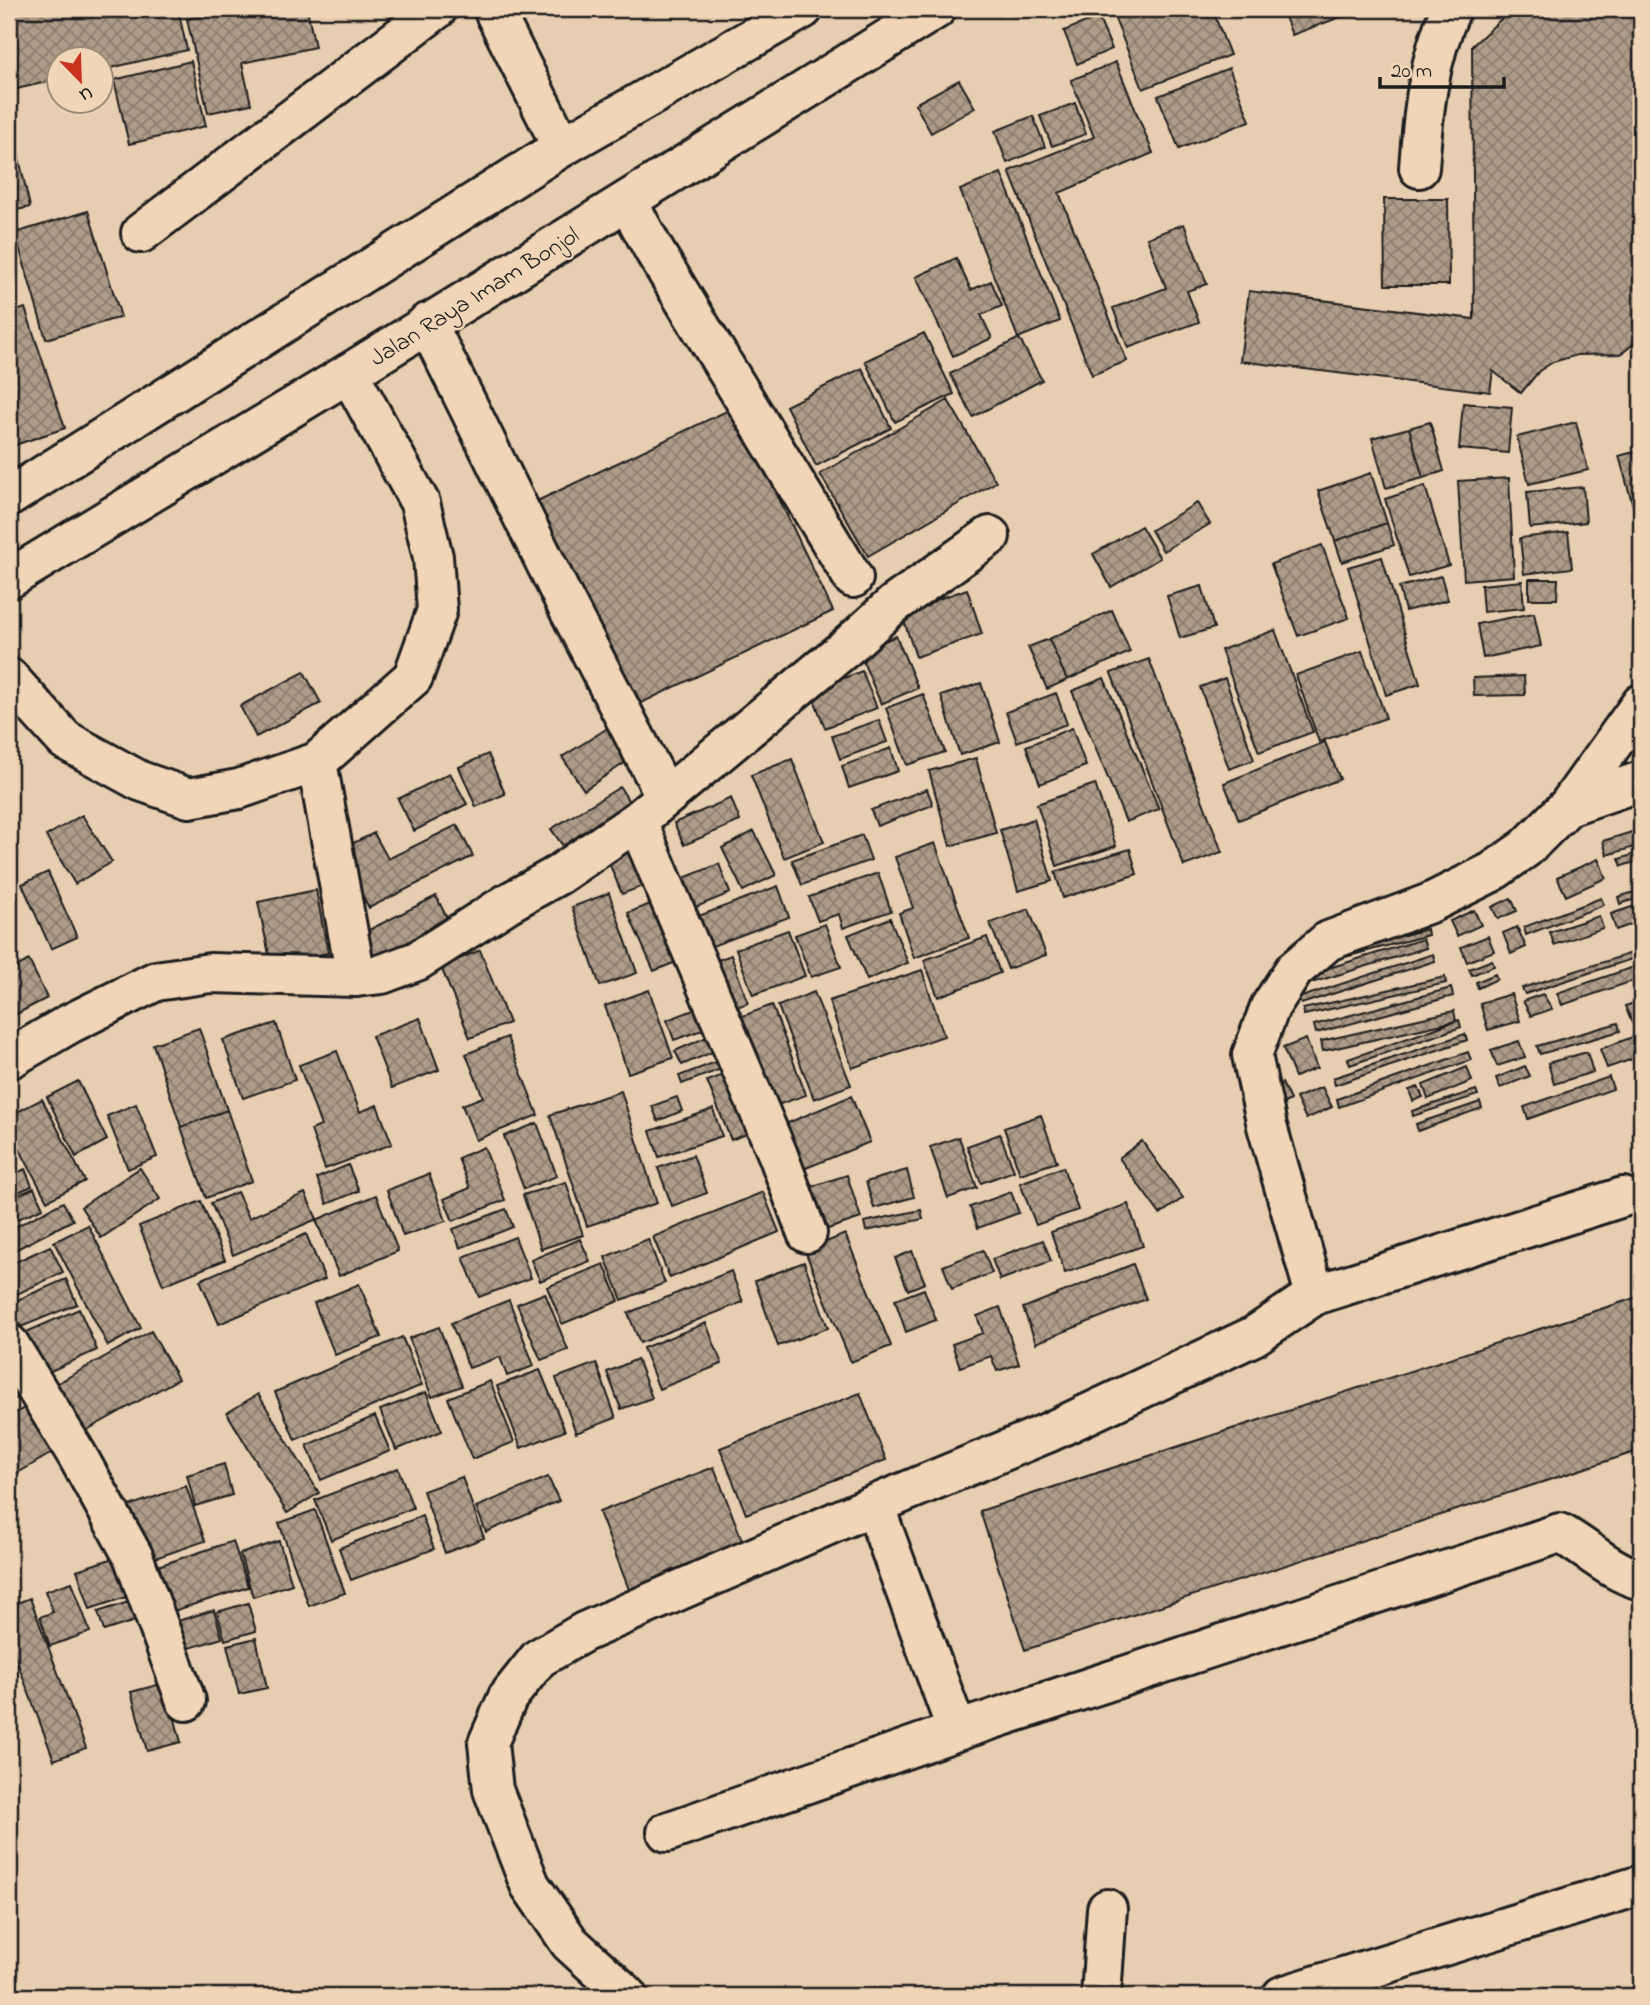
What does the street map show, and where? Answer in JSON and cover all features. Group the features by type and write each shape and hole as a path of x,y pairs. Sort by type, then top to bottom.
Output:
{"main road":[{"path":"141,233 438,9"},
{"path":"493,9 562,147"},
{"name":"Jalan Raya Imam Bonjol","path":"9,579 349,373 936,9"},
{"path":"1419,168 1424,102 1438,36 1451,9"},
{"path":"9,497 562,147 789,12"},
{"path":"627,201 655,252 853,578"},
{"path":"427,323 565,602 651,809 807,1233"},
{"path":"9,678 65,740 140,781 189,798 239,789 317,762 413,677 437,610 433,557 420,503 349,373"},
{"path":"9,1059 69,1024 156,981 210,973 356,977 382,974 417,961 496,910 558,875 651,809 849,645 894,604 990,536"},
{"path":"1315,1295 1267,1126 1252,1055 1270,1007 1294,970 1328,941 1430,903 1492,872 1526,848 1568,806 1641,704"},
{"path":"317,762 356,977"},
{"path":"1568,806 1641,781"},
{"path":"628,1996 570,1943 530,1885 493,1790 488,1743 508,1697 540,1658 584,1632 874,1505 1047,1433 1241,1342 1315,1295 1623,1197"},
{"path":"9,1344 77,1455 133,1556 186,1701"},
{"path":"874,1505 957,1731"},
{"path":"667,1832 957,1731 1560,1533 1623,1575 1641,1580"},
{"path":"1282,1996 1641,1885"},
{"path":"1101,1996 1107,1909"}],"building":[{"path":"9,9 178,9 187,50 116,67 116,46 46,46 46,82 12,90 9,74"},
{"path":"232,9 307,9 315,47 242,63 251,104 208,113 187,19"},
{"path":"1111,9 1212,9 1230,55 1143,89"},
{"path":"1282,9 1362,9 1292,35"},
{"path":"1512,9 1641,9 1641,338 1621,354 1577,355 1553,362 1539,371 1521,393 1493,371 1490,392 1240,361 1249,291 1474,319 1472,46"},
{"path":"1098,17 1112,49 1077,64 1064,31"},
{"path":"191,61 206,126 129,144 116,80"},
{"path":"1116,62 1153,153 1059,193 1127,361 1092,375 1009,171 1094,137 1071,80"},
{"path":"1229,68 1250,121 1179,149 1158,96"},
{"path":"959,80 975,108 931,133 915,104"},
{"path":"1075,103 1086,134 1052,146 1040,116"},
{"path":"9,114 30,207 9,212"},
{"path":"1033,116 1045,147 1007,163 995,131"},
{"path":"1001,173 1060,321 1018,338 960,190"},
{"path":"1384,199 1448,199 1449,285 1385,285"},
{"path":"88,211 121,317 46,339 15,233"},
{"path":"1184,224 1207,284 1187,291 1199,322 1128,348 1113,308 1166,288 1147,238"},
{"path":"956,258 971,290 991,281 1002,306 981,315 992,338 953,356 916,277"},
{"path":"25,308 65,428 9,447 9,314"},
{"path":"924,333 954,394 895,422 865,361"},
{"path":"1019,338 1042,380 973,417 950,374"},
{"path":"862,368 891,428 816,466 786,406"},
{"path":"948,400 996,482 868,556 820,474"},
{"path":"1463,403 1512,407 1508,453 1459,449"},
{"path":"735,407 833,611 633,707 535,502"},
{"path":"1430,422 1444,471 1423,478 1409,428"},
{"path":"1576,422 1588,470 1529,484 1517,437"},
{"path":"1409,428 1423,478 1386,488 1372,438"},
{"path":"1641,450 1641,534 1619,456"},
{"path":"1371,473 1387,523 1335,541 1318,491"},
{"path":"1509,478 1514,576 1464,580 1458,481"},
{"path":"1425,486 1449,565 1409,577 1385,499"},
{"path":"1583,487 1586,522 1530,528 1527,492"},
{"path":"1197,503 1210,524 1163,551 1151,530"},
{"path":"1387,523 1394,545 1342,562 1335,541"},
{"path":"1141,526 1160,558 1111,587 1093,554"},
{"path":"1568,532 1572,568 1524,574 1520,538"},
{"path":"1322,545 1349,618 1298,636 1271,564"},
{"path":"1382,557 1420,684 1386,695 1348,567"},
{"path":"1441,576 1448,600 1405,611 1399,587"},
{"path":"1529,579 1558,579 1557,599 1529,599"},
{"path":"1522,581 1524,608 1483,612 1481,585"},
{"path":"1202,586 1214,628 1180,638 1167,596"},
{"path":"967,589 982,634 916,657 901,612"},
{"path":"1112,610 1130,652 1067,680 1049,639"},
{"path":"1534,613 1541,646 1483,658 1477,624"},
{"path":"1275,630 1313,732 1259,752 1221,650"},
{"path":"896,636 918,688 881,704 859,652"},
{"path":"1049,639 1067,680 1047,689 1028,647"},
{"path":"1362,651 1386,718 1319,742 1296,675"},
{"path":"1149,659 1222,852 1184,866 1111,673"},
{"path":"862,671 877,708 825,728 811,691"},
{"path":"304,672 321,703 256,737 240,706"},
{"path":"1524,676 1525,695 1474,696 1473,678"},
{"path":"1104,678 1159,809 1126,822 1072,691"},
{"path":"1225,678 1254,760 1229,769 1200,687"},
{"path":"981,683 1000,742 960,755 941,696"},
{"path":"1056,693 1067,724 1017,742 1006,712"},
{"path":"923,694 945,752 907,765 886,708"},
{"path":"879,720 887,742 840,759 832,736"},
{"path":"614,724 635,756 584,790 562,757"},
{"path":"1072,728 1086,766 1040,784 1026,746"},
{"path":"1325,742 1340,779 1239,820 1224,783"},
{"path":"891,748 898,771 849,788 842,766"},
{"path":"488,754 505,794 476,807 459,767"},
{"path":"976,758 996,833 950,846 929,771"},
{"path":"792,759 824,842 784,858 751,775"},
{"path":"450,773 467,804 414,831 398,799"},
{"path":"1095,784 1116,846 1057,866 1037,804"},
{"path":"620,787 631,805 563,846 551,829"},
{"path":"927,789 933,805 877,826 871,810"},
{"path":"731,798 740,821 684,845 674,823"},
{"path":"82,815 112,862 75,884 46,836"},
{"path":"1034,819 1052,881 1018,891 1000,830"},
{"path":"457,825 473,856 369,908 339,850 374,833 388,859"},
{"path":"1641,829 1641,845 1607,855 1603,841"},
{"path":"754,831 776,875 743,891 722,848"},
{"path":"862,835 871,860 802,885 792,860"},
{"path":"631,840 648,884 622,894 604,851"},
{"path":"935,843 969,938 914,958 899,913 913,908 895,857"},
{"path":"1130,849 1137,874 1063,898 1055,872"},
{"path":"1641,852 1641,860 1622,866 1619,859"},
{"path":"1598,859 1606,878 1566,896 1557,877"},
{"path":"719,864 730,893 684,912 671,883"},
{"path":"48,872 77,937 51,949 22,884"},
{"path":"878,873 891,911 843,928 839,914 818,921 809,897"},
{"path":"778,886 789,917 699,951 688,920"},
{"path":"316,890 328,953 271,964 258,902"},
{"path":"1641,890 1641,897 1620,904 1618,897"},
{"path":"609,893 637,973 600,986 572,907"},
{"path":"436,896 453,930 373,971 355,937"},
{"path":"1511,898 1517,911 1498,919 1492,907"},
{"path":"1601,898 1604,905 1526,935 1524,927"},
{"path":"650,904 676,962 654,971 628,913"},
{"path":"1641,904 1641,921 1616,930 1611,914"},
{"path":"1029,909 1046,955 1008,969 990,923"},
{"path":"1474,910 1481,925 1457,936 1450,921"},
{"path":"1599,916 1603,928 1554,945 1550,932"},
{"path":"890,918 908,963 867,980 848,935"},
{"path":"825,924 841,967 811,977 795,935"},
{"path":"1517,927 1526,947 1511,954 1503,933"},
{"path":"1427,929 1428,935 1315,965 1313,959"},
{"path":"788,930 805,976 753,995 736,949"},
{"path":"1488,936 1494,951 1467,962 1461,947"},
{"path":"987,937 1000,973 938,997 924,960"},
{"path":"1423,939 1426,948 1295,988 1293,979"},
{"path":"480,950 509,1023 470,1038 441,967"},
{"path":"1641,950 1641,956 1525,994 1522,988"},
{"path":"1433,954 1435,961 1301,1004 1298,998"},
{"path":"731,955 748,1003 723,1012 707,964"},
{"path":"29,960 47,998 9,1018 9,971"},
{"path":"1492,960 1494,966 1472,975 1469,969"},
{"path":"1634,967 1639,979 1562,1005 1557,993"},
{"path":"922,970 944,1036 852,1068 829,1001"},
{"path":"1495,974 1497,979 1478,988 1476,982"},
{"path":"1445,977 1446,983 1304,1015 1303,1009"},
{"path":"1451,988 1453,996 1316,1033 1314,1025"},
{"path":"649,990 673,1058 628,1073 605,1006"},
{"path":"814,992 851,1085 814,1099 778,1006"},
{"path":"1511,994 1520,1021 1488,1030 1480,1003"},
{"path":"1543,994 1552,1009 1531,1016 1523,1001"},
{"path":"1641,1001 1641,1020 1632,1023 1625,1006"},
{"path":"772,1005 806,1095 766,1109 732,1020"},
{"path":"704,1006 711,1027 674,1040 667,1020"},
{"path":"1454,1011 1456,1021 1323,1051 1321,1041"},
{"path":"420,1018 439,1070 392,1088 372,1036"},
{"path":"1459,1020 1461,1027 1350,1065 1348,1059"},
{"path":"276,1023 295,1080 243,1098 223,1040"},
{"path":"1618,1023 1620,1031 1540,1054 1537,1046"},
{"path":"199,1028 227,1110 181,1127 153,1044"},
{"path":"1465,1034 1467,1040 1335,1085 1333,1078"},
{"path":"1641,1034 1641,1056 1607,1068 1600,1049"},
{"path":"709,1036 715,1051 682,1065 675,1051"},
{"path":"507,1037 538,1115 476,1140 462,1105 483,1097 466,1054"},
{"path":"1306,1039 1317,1068 1295,1077 1283,1048"},
{"path":"1519,1041 1525,1057 1497,1066 1491,1050"},
{"path":"337,1051 360,1112 377,1105 392,1144 325,1169 311,1130 321,1126 299,1065"},
{"path":"1468,1052 1471,1060 1339,1107 1337,1099"},
{"path":"1587,1052 1593,1072 1554,1084 1548,1063"},
{"path":"726,1058 729,1066 682,1084 679,1076"},
{"path":"1525,1066 1530,1076 1500,1088 1496,1078"},
{"path":"1467,1067 1472,1081 1428,1099 1423,1085"},
{"path":"729,1073 752,1132 731,1140 707,1081"},
{"path":"1609,1077 1613,1089 1528,1119 1524,1107"},
{"path":"78,1081 107,1140 76,1157 47,1097"},
{"path":"1282,1083 1290,1100 1279,1106 1271,1088"},
{"path":"1322,1087 1332,1107 1306,1119 1296,1098"},
{"path":"1418,1087 1423,1097 1413,1101 1409,1090"},
{"path":"1476,1090 1478,1095 1413,1116 1412,1111"},
{"path":"621,1091 657,1203 587,1226 550,1115"},
{"path":"851,1096 870,1142 794,1173 776,1128"},
{"path":"677,1097 682,1111 658,1121 652,1106"},
{"path":"42,1099 85,1181 47,1201 9,1129 9,1116"},
{"path":"1480,1102 1482,1108 1418,1131 1416,1124"},
{"path":"136,1104 157,1157 128,1169 107,1116"},
{"path":"713,1109 722,1136 659,1157 650,1131"},
{"path":"227,1110 252,1181 206,1198 181,1127"},
{"path":"1041,1115 1057,1162 1020,1174 1004,1128"},
{"path":"537,1123 557,1176 524,1189 504,1136"},
{"path":"1000,1134 1014,1171 981,1183 967,1146"},
{"path":"959,1137 977,1188 948,1198 930,1147"},
{"path":"1142,1141 1183,1198 1160,1214 1119,1158"},
{"path":"484,1147 505,1200 453,1221 444,1199 470,1188 458,1158"},
{"path":"693,1155 707,1193 672,1206 658,1168"},
{"path":"348,1165 359,1191 327,1204 317,1178"},
{"path":"1063,1167 1078,1210 1036,1225 1020,1183"},
{"path":"140,1168 160,1199 101,1238 81,1207"},
{"path":"25,1169 32,1186 9,1196 9,1177"},
{"path":"907,1170 914,1197 874,1208 866,1182"},
{"path":"429,1174 446,1221 403,1236 387,1190"},
{"path":"847,1175 861,1218 813,1234 798,1191"},
{"path":"566,1182 583,1235 541,1249 523,1195"},
{"path":"34,1188 43,1208 11,1222 9,1199"},
{"path":"237,1192 249,1218 305,1193 317,1219 233,1255 211,1203"},
{"path":"763,1192 779,1232 670,1278 653,1237"},
{"path":"1011,1192 1019,1213 978,1228 970,1207"},
{"path":"376,1195 398,1251 339,1276 316,1220"},
{"path":"201,1201 225,1260 163,1285 139,1226"},
{"path":"63,1202 73,1220 9,1253 9,1230"},
{"path":"1128,1204 1143,1246 1065,1273 1051,1232"},
{"path":"506,1209 513,1227 460,1248 453,1229"},
{"path":"921,1210 923,1219 866,1231 864,1222"},
{"path":"88,1225 141,1328 108,1346 54,1242"},
{"path":"306,1234 325,1279 219,1324 200,1280"},
{"path":"845,1234 891,1346 851,1362 805,1251"},
{"path":"515,1237 531,1278 479,1297 463,1257"},
{"path":"580,1239 590,1261 540,1281 531,1260"},
{"path":"648,1239 665,1283 622,1300 605,1257"},
{"path":"1043,1240 1051,1261 1000,1280 992,1259"},
{"path":"50,1246 63,1272 9,1298 9,1265"},
{"path":"983,1250 992,1273 952,1289 943,1266"},
{"path":"912,1251 925,1283 908,1290 895,1258"},
{"path":"804,1262 828,1328 778,1346 755,1281"},
{"path":"604,1264 619,1301 562,1324 547,1287"},
{"path":"1133,1264 1146,1299 1036,1343 1023,1308"},
{"path":"731,1271 743,1302 640,1343 628,1313"},
{"path":"66,1279 77,1304 21,1327 10,1303"},
{"path":"359,1284 381,1337 335,1355 314,1303"},
{"path":"924,1289 936,1320 906,1332 895,1300"},
{"path":"545,1293 568,1350 541,1360 517,1304"},
{"path":"1641,1296 1641,1450 1025,1650 980,1511"},
{"path":"509,1300 534,1366 507,1376 500,1357 469,1368 451,1323"},
{"path":"1000,1307 1019,1364 997,1371 991,1356 960,1367 952,1344 983,1333 977,1316"},
{"path":"79,1309 97,1350 42,1375 24,1333"},
{"path":"706,1323 722,1364 659,1389 643,1348"},
{"path":"439,1327 462,1386 432,1397 409,1338"},
{"path":"151,1331 178,1379 78,1435 51,1387"},
{"path":"402,1337 422,1385 295,1440 275,1392"},
{"path":"637,1359 652,1398 621,1409 607,1372"},
{"path":"596,1363 616,1418 576,1433 556,1378"},
{"path":"540,1370 565,1431 521,1448 497,1386"},
{"path":"9,1378 20,1396 9,1403"},
{"path":"490,1381 514,1442 472,1459 448,1398"},
{"path":"426,1392 442,1431 396,1450 380,1410"},
{"path":"860,1393 886,1460 746,1514 720,1448"},
{"path":"258,1394 319,1493 287,1513 227,1413"},
{"path":"31,1404 57,1450 9,1478 9,1417"},
{"path":"375,1416 390,1451 321,1480 307,1445"},
{"path":"224,1464 232,1495 195,1506 187,1475"},
{"path":"714,1467 745,1548 630,1592 599,1512"},
{"path":"398,1468 413,1508 331,1540 315,1500"},
{"path":"462,1477 484,1538 445,1553 423,1491"},
{"path":"548,1477 559,1501 486,1532 476,1507"},
{"path":"186,1486 205,1541 141,1563 123,1508"},
{"path":"315,1510 345,1593 309,1606 279,1523"},
{"path":"422,1516 434,1549 351,1580 339,1548"},
{"path":"233,1541 248,1587 158,1616 143,1571"},
{"path":"279,1541 292,1584 253,1597 240,1554"},
{"path":"126,1554 138,1593 90,1609 77,1570"},
{"path":"72,1582 90,1632 50,1646 40,1617 53,1612 45,1591"},
{"path":"144,1597 150,1616 104,1631 98,1612"},
{"path":"30,1598 86,1748 54,1760 9,1640 9,1606"},
{"path":"248,1603 256,1631 225,1640 217,1612"},
{"path":"214,1610 222,1638 170,1654 161,1626"},
{"path":"256,1638 267,1688 239,1694 227,1645"},
{"path":"165,1683 181,1742 147,1751 131,1692"}]}
